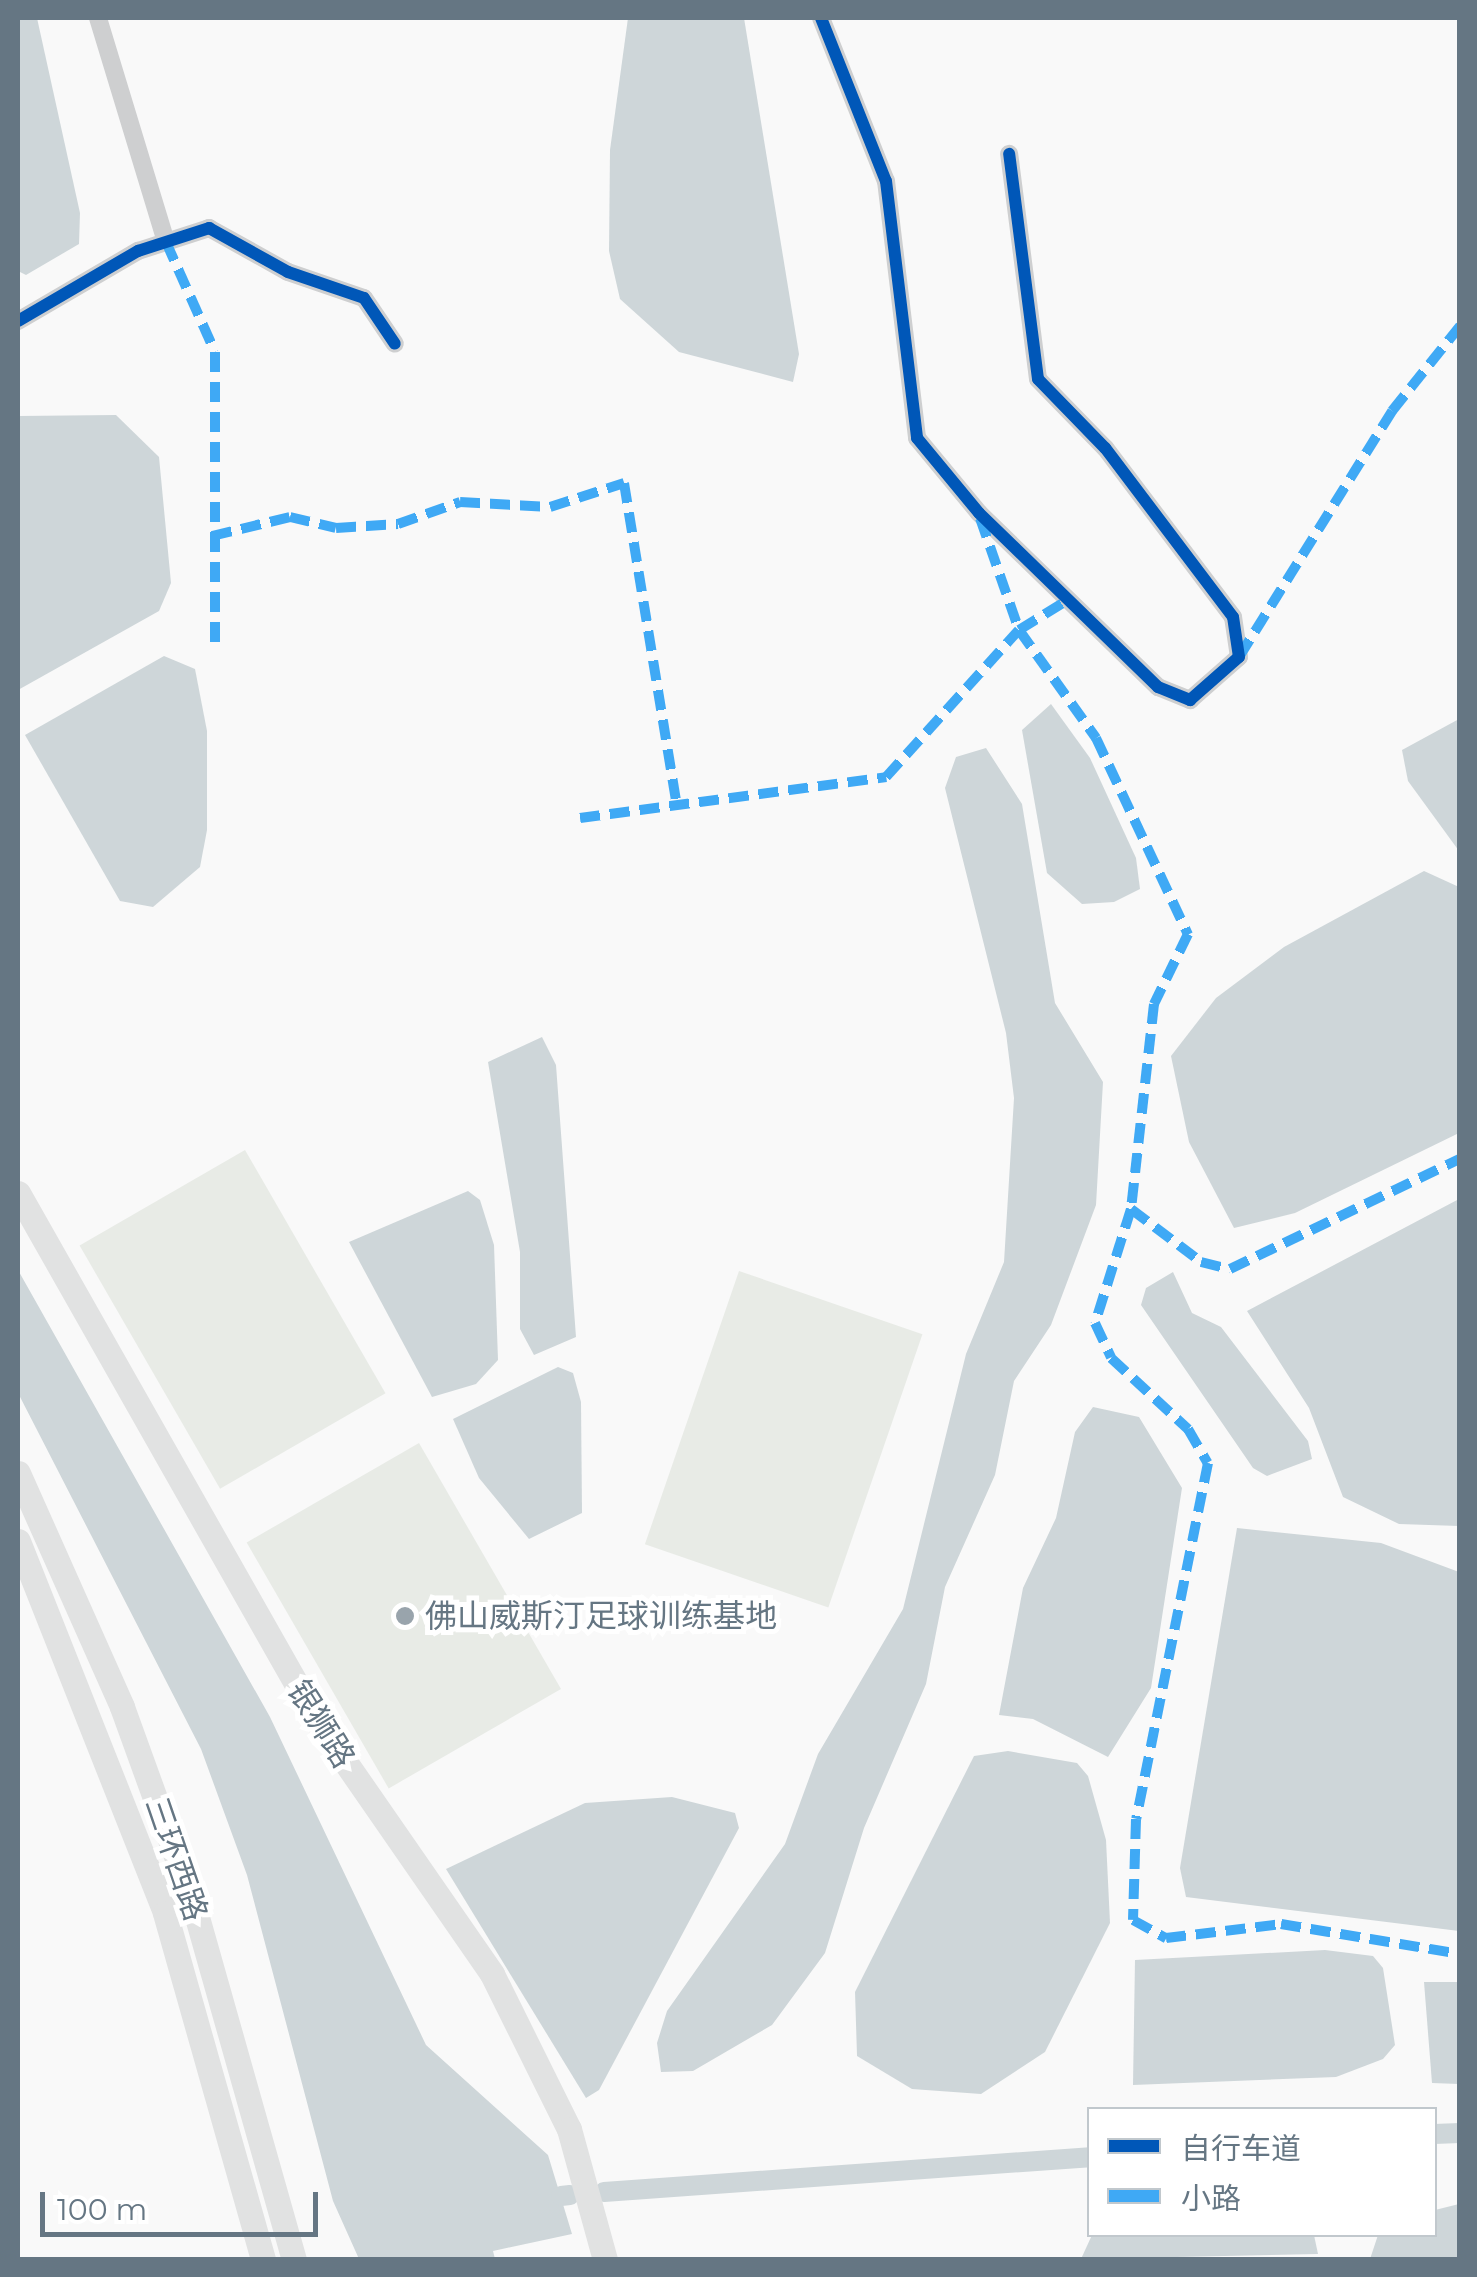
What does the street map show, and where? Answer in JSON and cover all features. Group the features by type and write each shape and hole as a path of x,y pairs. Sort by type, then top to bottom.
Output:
{"main road":[{"name":"银狮路","path":"18,1193 319,1724 492,1974 569,2129 606,2260"},
{"name":"三环西路","path":"18,1473 122,1706 187,1886 294,2260"},
{"name":"三环西路","path":"18,1541 165,1913 264,2260"}],"street":[{"path":"98,18 166,242"},
{"path":"822,18 886,182 917,438 979,513 1158,686 1190,700 1239,658 1233,618 1105,448 1038,379 1008,154"},
{"path":"18,321 166,242 209,228 288,272 364,298 394,344"}],"shaded area":[{"path":"18,18 37,18 80,213 79,244 26,275 18,271"},
{"path":"628,18 744,18 799,354 793,382 679,352 620,299 609,251 610,150"},
{"path":"116,415 159,457 171,583 159,611 18,690 18,416"},
{"path":"164,656 195,669 207,731 207,830 200,867 153,907 120,901 25,735"},
{"path":"1051,704 1090,758 1136,858 1140,889 1114,902 1082,904 1047,873 1022,730"},
{"path":"1459,719 1459,851 1408,781 1402,750"},
{"path":"986,748 1022,804 1055,1003 1103,1082 1096,1205 1051,1325 1014,1381 995,1475 945,1587 926,1684 864,1828 825,1953 772,2025 693,2071 661,2072 657,2043 667,2011 785,1844 818,1754 903,1609 966,1354 1004,1262 1014,1098 1006,1033 945,788 956,757"},
{"path":"1424,871 1459,887 1459,1133 1295,1213 1234,1228 1189,1142 1171,1056 1216,998 1284,947"},
{"path":"542,1037 556,1065 576,1337 534,1355 520,1329 520,1252 488,1062"},
{"path":"245,1150 386,1393 220,1489 80,1246"},
{"path":"468,1191 480,1200 494,1245 498,1360 476,1384 432,1397 349,1242"},
{"path":"1459,1199 1459,1526 1399,1524 1343,1497 1309,1408 1247,1311"},
{"path":"18,1270 270,1717 426,2045 548,2155 572,2234 493,2251 495,2259 359,2259 333,2201 247,1875 201,1749 18,1393"},
{"path":"739,1271 922,1334 828,1607 645,1544"},
{"path":"1173,1272 1192,1313 1221,1327 1308,1441 1312,1459 1267,1476 1253,1468 1141,1305 1146,1288"},
{"path":"558,1367 573,1373 581,1402 582,1513 529,1539 479,1478 453,1419"},
{"path":"1093,1407 1139,1417 1182,1488 1151,1688 1108,1757 1033,1719 999,1715 1023,1588 1056,1518 1075,1432"},
{"name":"佛山威斯汀足球训练基地","path":"419,1443 561,1689 389,1788 247,1542"},
{"path":"1237,1528 1381,1543 1459,1572 1459,1931 1186,1897 1180,1868"},
{"path":"1008,1751 1077,1763 1088,1776 1106,1840 1110,1923 1045,2052 981,2094 912,2089 857,2056 855,1992 974,1756"},
{"path":"672,1797 735,1813 739,1828 599,2090 586,2098 446,1869 585,1803"},
{"path":"1325,1950 1373,1956 1383,1968 1395,2045 1383,2059 1336,2077 1133,2085 1135,1960"},
{"path":"1424,1982 1459,1982 1459,2084 1432,2083"},
{"path":"1459,2204 1459,2259 1370,2259 1377,2237 1437,2237 1437,2210"},
{"path":"1091,2237 1314,2237 1318,2254 1081,2259"}],"waterway":[{"path":"1437,2134 1460,2133"},
{"path":"604,2192 1087,2157"},
{"path":"561,2196 570,2195"}],"marked path":[{"path":"166,242 215,352 215,648"},
{"path":"1239,657 1392,411 1460,326"},
{"path":"212,536 290,517 336,528 398,524 460,502 550,507 624,483 677,805"},
{"path":"980,518 1019,630 1096,738 1188,934 1154,1004 1131,1209 1095,1323 1111,1358 1188,1429 1208,1463 1136,1819 1133,1920 1166,1938 1281,1924 1460,1954"},
{"path":"580,818 886,777 1019,630 1071,598"},
{"path":"1131,1209 1201,1262 1230,1269 1460,1159"}],"cycle path":[{"path":"821,18 886,181 917,438 979,513 1158,687 1190,700 1239,657 1233,617 1105,448 1038,379 1009,154"},
{"path":"18,321 138,251 209,228 288,272 364,298 395,344"}],"place":[{"name":"佛山威斯汀足球训练基地","path":"405,1616"}]}
